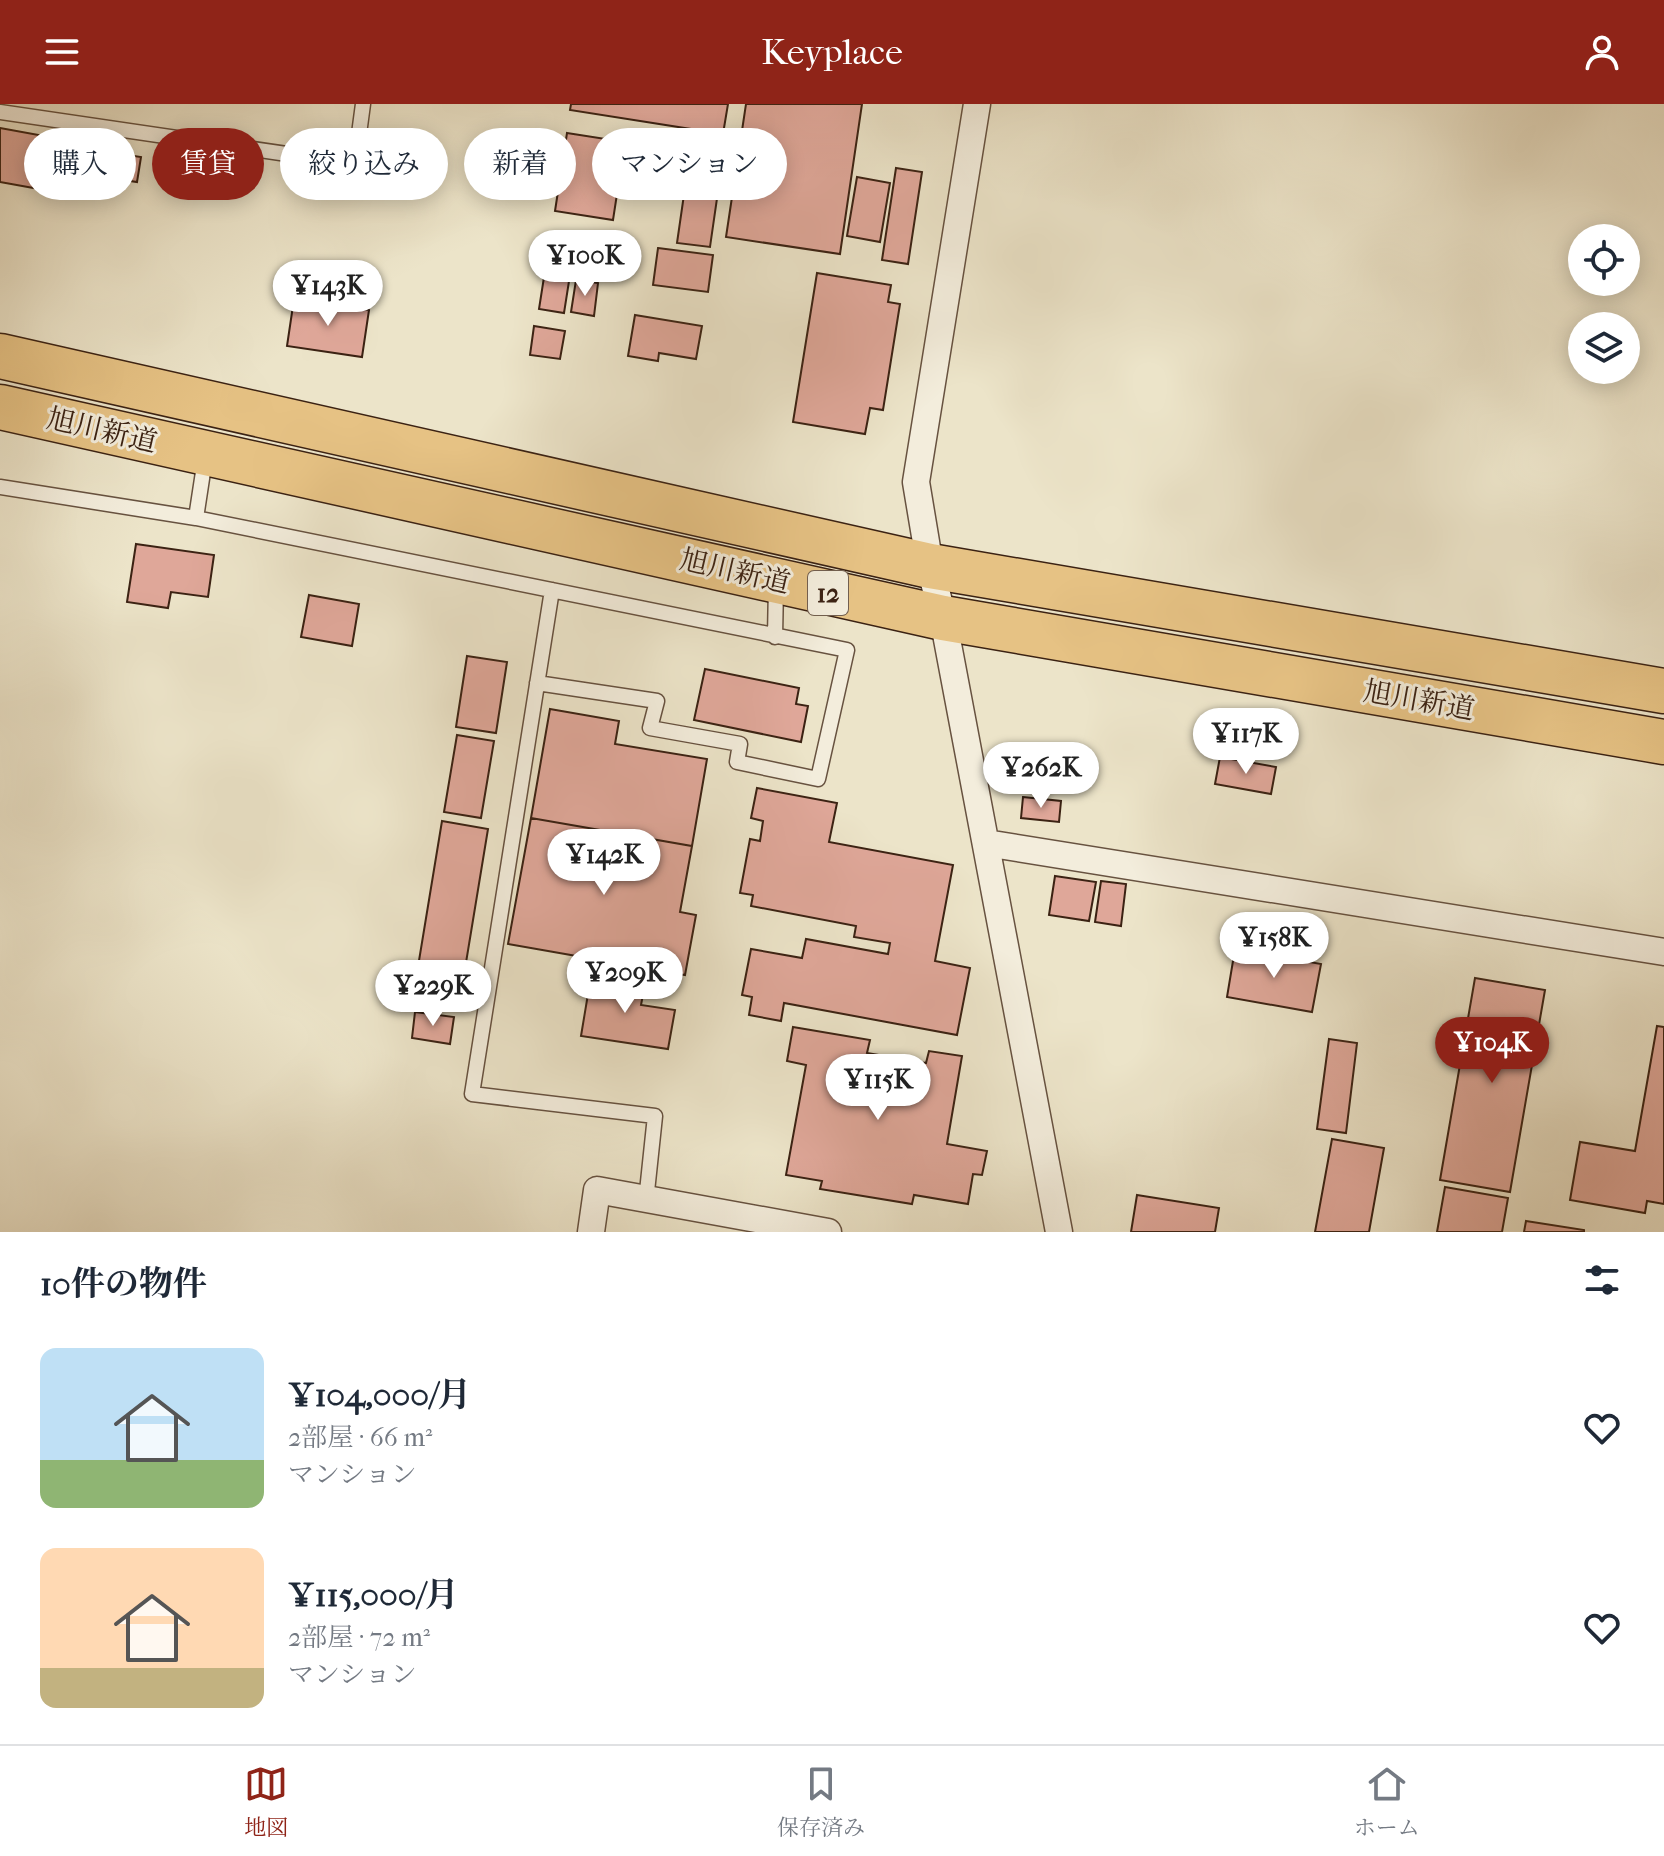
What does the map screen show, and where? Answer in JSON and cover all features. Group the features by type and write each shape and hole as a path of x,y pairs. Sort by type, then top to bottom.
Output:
{"highway":[{"name":"旭川新道","path":"0,356 930,566 1664,691"},
{"name":"旭川新道","path":"0,407 943,618 1664,742"}],"street":[{"path":"977,104 916,482 1059,1232"},
{"path":"986,843 1664,952"},
{"path":"591,1232 597,1190 828,1232"}],"lane":[{"path":"0,112 355,164 363,104"},
{"path":"196,518 206,453"},
{"path":"0,487 196,518 847,650 818,779 737,762 740,744 650,728 657,701 537,683"},
{"path":"775,637 776,581"},
{"path":"552,590 472,1094 655,1116 646,1201"}],"building":[{"path":"571,104 728,104 724,128 685,128 570,110"},
{"path":"746,104 862,104 840,254 726,237 732,200 787,200 787,128 742,128"},
{"path":"0,128 24,132 24,186 0,182"},
{"path":"576,134 592,137 592,200 616,200 613,220 555,211 557,200 576,200"},
{"path":"136,156 141,157 136,182"},
{"path":"896,168 922,172 908,264 882,260"},
{"path":"857,177 890,183 880,242 847,236"},
{"path":"683,200 717,200 710,247 677,243"},
{"path":"658,248 713,255 708,292 653,285"},
{"path":"547,258 572,262 564,313 539,309"},
{"path":"817,273 891,285 888,302 900,304 883,410 870,408 865,434 793,422"},
{"path":"576,280 598,283 594,316 571,312"},
{"path":"294,299 369,310 362,357 287,346"},
{"path":"635,315 702,326 696,359 659,353 658,361 628,356"},
{"path":"534,326 565,331 560,359 530,355"},
{"path":"136,544 214,555 208,597 171,592 168,608 127,602"},
{"path":"309,595 359,604 352,646 301,637"},
{"path":"467,656 507,662 496,733 456,727"},
{"path":"705,669 799,688 796,704 808,706 801,742 694,720"},
{"path":"550,709 619,721 615,744 707,759 692,846 531,818"},
{"path":"457,735 494,741 481,818 444,812"},
{"path":"1220,757 1276,767 1271,794 1215,784"},
{"path":"757,788 837,803 829,842 953,865 935,961 970,968 957,1035 784,1003 781,1021 749,1015 752,997 742,995 751,949 802,958 806,939 888,954 890,943 854,937 856,926 751,906 753,895 740,893 750,839 760,841 763,821 751,818"},
{"path":"1023,797 1061,801 1059,822 1021,818"},
{"path":"531,818 692,846 680,912 696,915 685,975 508,944"},
{"path":"442,821 488,829 460,999 414,991"},
{"path":"1055,876 1096,882 1089,921 1049,915"},
{"path":"1101,881 1126,884 1121,926 1095,922"},
{"path":"1235,949 1321,964 1312,1012 1227,997"},
{"path":"591,976 645,984 641,1005 675,1010 668,1049 581,1036"},
{"path":"1475,978 1545,990 1510,1192 1440,1180"},
{"path":"415,1012 454,1017 450,1044 412,1038"},
{"path":"1657,1026 1664,1027 1664,1204 1647,1201 1645,1213 1570,1200 1580,1142 1635,1151"},
{"path":"793,1027 870,1040 867,1053 926,1063 929,1051 962,1056 947,1144 987,1151 982,1175 973,1174 968,1204 914,1195 912,1204 820,1189 822,1181 786,1175 806,1065 787,1061"},
{"path":"1329,1039 1357,1043 1346,1133 1317,1129"},
{"path":"1332,1139 1384,1148 1369,1232 1315,1232"},
{"path":"1445,1187 1508,1198 1502,1232 1437,1232"},
{"path":"1137,1195 1219,1208 1215,1232 1131,1232"},
{"path":"1526,1221 1584,1230 1584,1232 1524,1232"}]}
